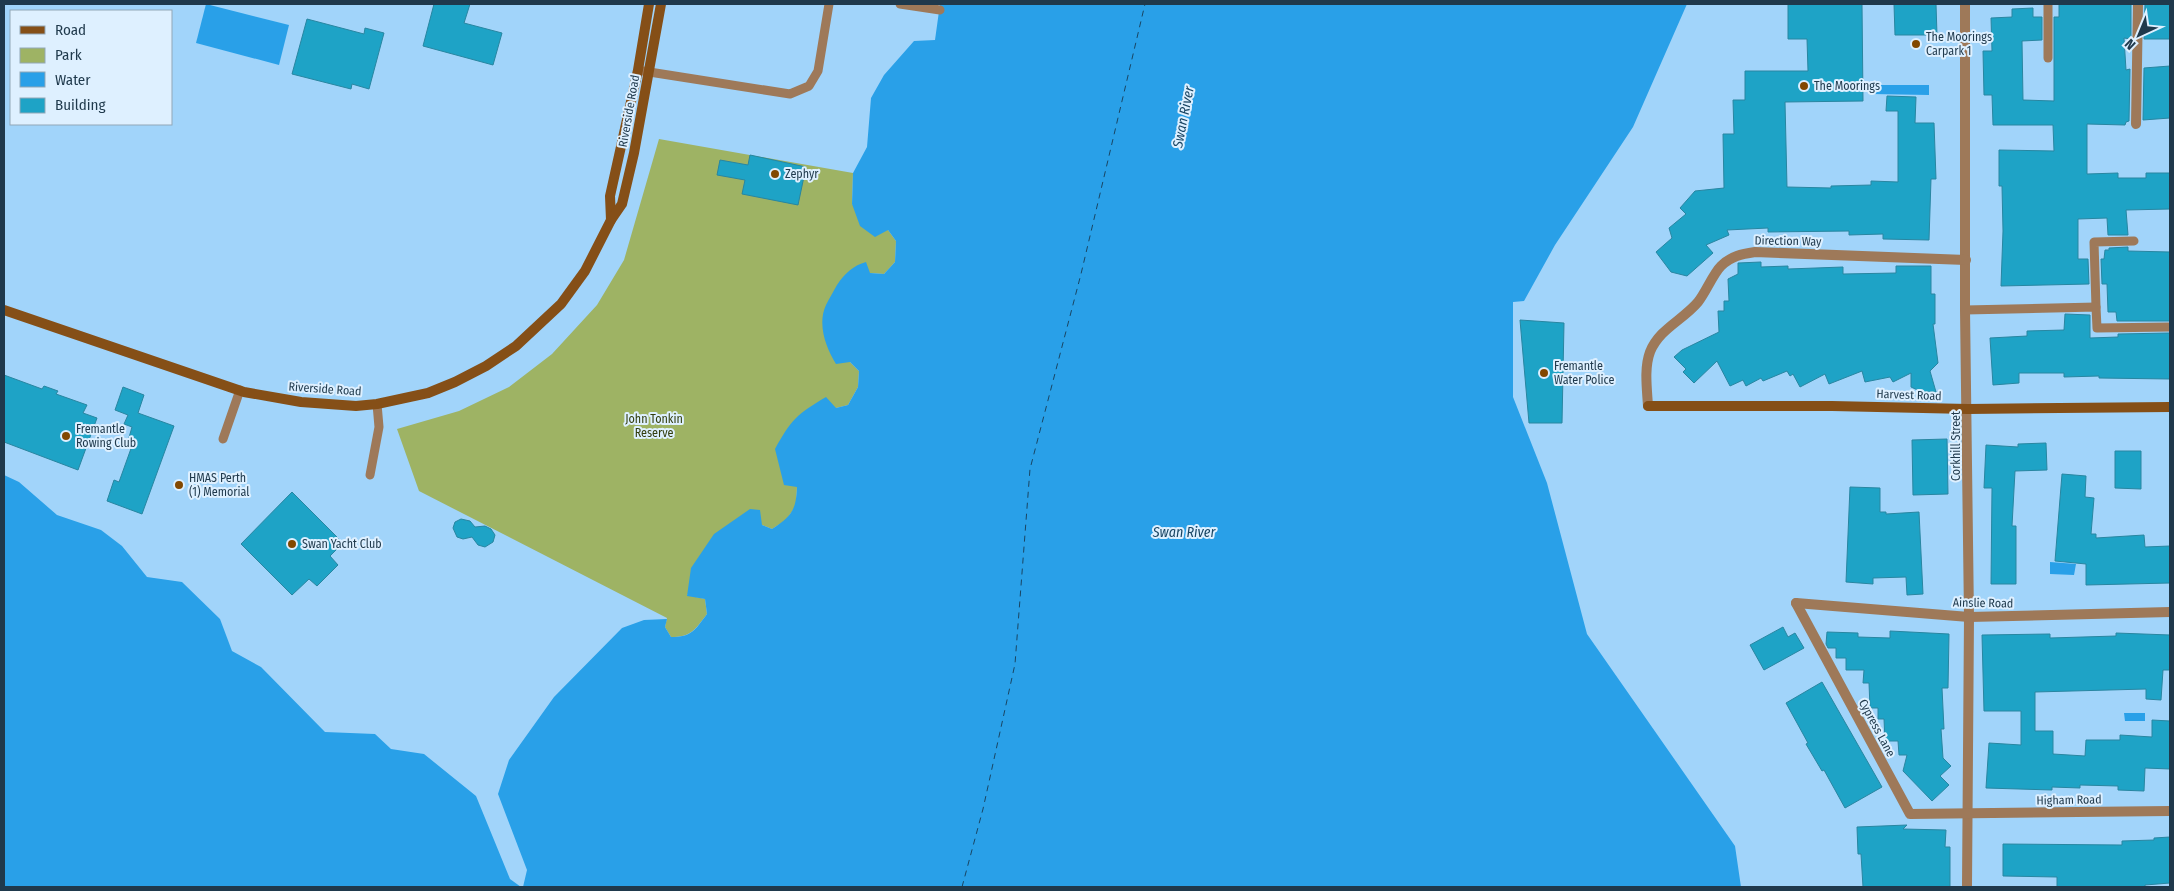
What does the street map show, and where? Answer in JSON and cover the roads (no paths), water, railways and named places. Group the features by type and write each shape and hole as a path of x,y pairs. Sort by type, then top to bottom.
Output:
{"street":[{"name":"Riverside Road","path":"611,220 610,196 638,70 649,4"},
{"name":"Riverside Road","path":"4,313 240,390 301,402 356,406 377,404 428,393 455,382 494,361 516,346 561,304 585,271 611,220 622,204 634,153 662,4"},
{"name":"Corkhill Street","path":"1965,4 1965,310 1968,409 1969,617 1967,887"},
{"path":"2136,124 2138,4"},
{"name":"Direction Way","path":"1648,406 1647,367 1655,342 1696,304 1710,286 1720,267 1737,254 1756,252 1966,260"},
{"name":"Harvest Road","path":"1648,406 1832,406 1968,409 2170,407"},
{"name":"Ainslie Road","path":"1796,603 1969,617 2170,612"},
{"name":"Cypress Lane","path":"1796,603 1910,814 1968,813"},
{"name":"Higham Road","path":"1968,813 2170,811"}],"lane":[{"path":"638,70 790,94 809,86 818,71 829,4"},
{"path":"900,4 940,10"},
{"path":"2048,4 2048,58"},
{"path":"2134,241 2094,242 2097,328 2170,327"},
{"path":"1965,310 2096,307"},
{"path":"223,439 240,390"},
{"path":"370,475 379,427 377,404"}],"water":[{"path":"206,4 289,25 279,65 196,43"},
{"name":"Swan River","path":"940,4 1687,4 1633,127 1555,245 1524,301 1513,302 1513,397 1547,483 1587,634 1735,846 1741,887 523,887 527,870 498,794 509,760 554,697 622,628 644,620 667,619 665,627 671,637 678,637 692,632 696,628 707,614 705,599 687,596 691,568 714,534 750,509 760,510 762,525 772,529 792,512 797,487 784,485 775,449 791,424 801,413 826,397 836,408 848,405 858,387 859,371 850,362 836,364 829,351 824,336 823,312 837,285 853,268 866,262 870,273 884,274 895,262 896,241 888,230 875,237 860,226 852,204 853,173 867,147 871,98 884,75 914,41 935,40"},
{"path":"1872,85 1929,85 1929,95 1872,94"},
{"path":"4,475 19,482 57,515 101,530 122,546 147,577 182,582 220,619 232,651 261,667 325,732 375,734 391,749 424,754 476,796 510,879 521,887 4,887"},
{"path":"2050,562 2076,564 2074,575 2050,574"},
{"path":"2124,713 2145,713 2145,721 2125,721"}],"place":[{"name":"The Moorings Carpark 1","path":"1916,44"},
{"name":"The Moorings","path":"1804,86"},
{"name":"Zephyr","path":"775,174"},
{"name":"Fremantle Water Police","path":"1544,373"},
{"name":"Fremantle Rowing Club","path":"66,436"},
{"name":"HMAS Perth (1) Memorial","path":"179,485"},
{"name":"Swan Yacht Club","path":"292,544"}],"park label":[{"name":"John Tonkin Reserve","path":"654,426"}]}
